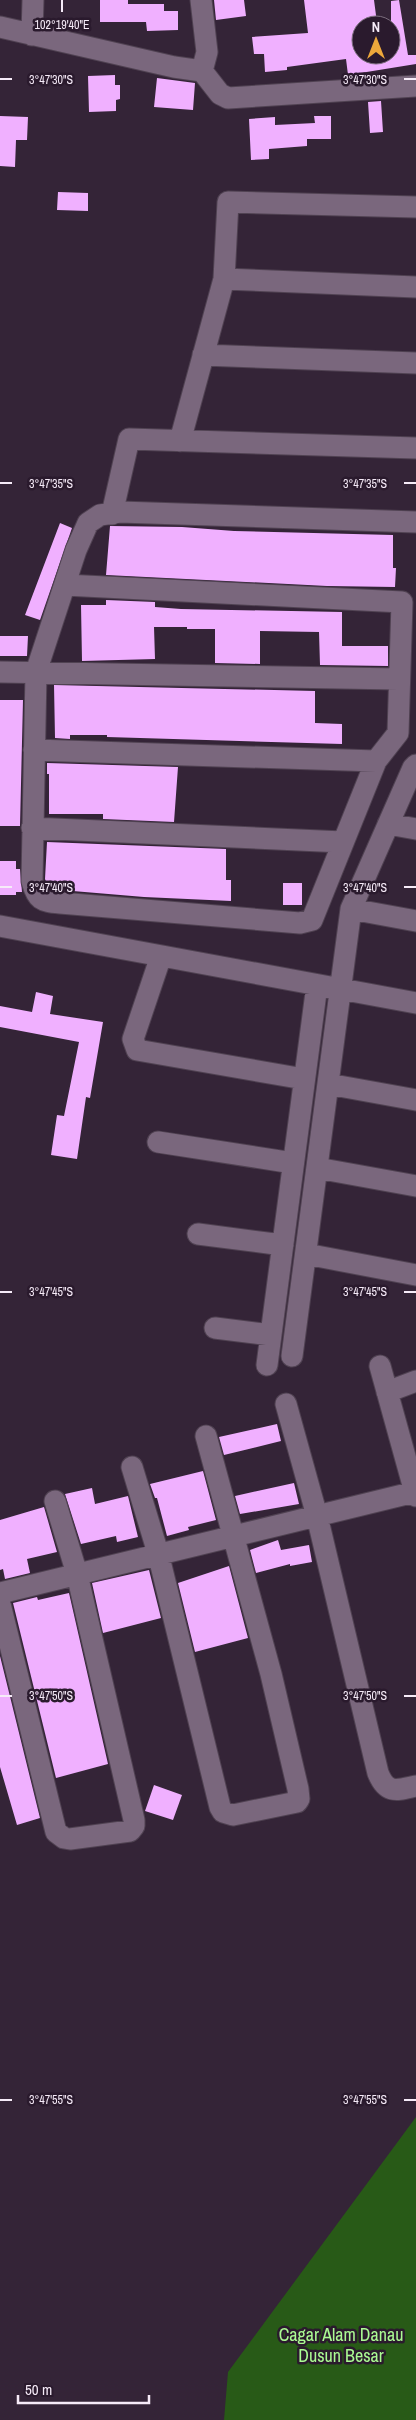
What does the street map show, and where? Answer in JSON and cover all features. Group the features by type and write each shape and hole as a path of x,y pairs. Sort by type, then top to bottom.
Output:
{"street":[{"path":"32,35 33,0"},
{"path":"201,0 207,52 202,71"},
{"path":"0,27 174,67 202,71 220,94 228,98 416,86"},
{"path":"180,441 224,278 228,202 416,207"},
{"path":"224,278 416,287"},
{"path":"203,355 416,363"},
{"path":"112,514 129,439 416,448"},
{"path":"65,585 402,602 398,679 398,733 376,761 312,920 300,923 43,901 35,893 32,881 36,672 76,550 88,523 100,515 416,522"},
{"path":"0,672 398,679"},
{"path":"34,750 376,761"},
{"path":"292,1356 351,909 413,768 416,765"},
{"path":"388,824 416,829"},
{"path":"32,828 343,842"},
{"path":"351,909 416,921"},
{"path":"0,926 416,1003"},
{"path":"161,956 133,1039 137,1050 304,1079"},
{"path":"267,1365 317,985"},
{"path":"328,1084 416,1100"},
{"path":"158,1142 293,1162"},
{"path":"317,1168 416,1186"},
{"path":"198,1234 283,1245"},
{"path":"306,1254 416,1274"},
{"path":"215,1328 271,1335"},
{"path":"0,1593 158,1553 416,1494 380,1366"},
{"path":"387,1392 416,1381"},
{"path":"286,1404 317,1516 378,1773 382,1782 389,1789 397,1790 416,1786"},
{"path":"132,1468 158,1553 220,1807 223,1812 233,1815 291,1804 299,1799 298,1789 271,1674 206,1436"},
{"path":"0,1604 56,1832 64,1838 70,1839 130,1832 134,1826 134,1820 77,1574 55,1501"}],"green space":[{"name":"Cagar Alam Danau Dusun Besar","path":"416,2117 416,2420 224,2420 228,2372"}],"building":[{"path":"100,0 128,0 128,4 164,4 164,11 178,11 178,30 147,31 146,22 100,22"},
{"path":"214,0 244,0 246,16 216,20"},
{"path":"304,0 374,0 376,15 351,15 351,65 401,65 401,15 391,15 391,1 399,0 408,55 416,55 416,64 348,75 346,59 287,67 287,70 265,72 264,54 254,54 252,37 308,33"},
{"path":"115,75 115,85 120,85 120,99 116,100 116,111 89,112 88,76"},
{"path":"157,78 195,83 193,110 154,107"},
{"path":"381,101 383,132 370,133 368,102"},
{"path":"0,116 28,117 27,140 16,140 15,167 0,166"},
{"path":"314,116 331,116 331,139 307,139 307,146 269,149 269,159 251,160 249,119 275,117 275,125 315,123"},
{"path":"58,192 88,193 88,211 57,210"},
{"path":"60,523 72,528 40,620 25,615"},
{"path":"110,526 393,535 393,568 396,568 395,587 327,586 106,575"},
{"path":"106,600 155,602 155,607 181,609 342,612 342,646 388,646 388,666 320,665 319,632 260,631 260,664 215,663 215,629 187,629 187,627 154,627 155,659 82,661 81,605 106,605"},
{"path":"0,636 28,636 27,656 0,656"},
{"path":"54,685 315,691 315,723 342,724 342,744 107,737 107,735 70,735 70,739 55,738"},
{"path":"0,700 23,700 20,826 0,826"},
{"path":"47,763 178,767 174,822 103,819 103,814 49,814 49,774 47,774"},
{"path":"47,842 226,849 226,880 231,880 231,901 144,897 49,889 45,879"},
{"path":"0,861 16,861 16,869 20,869 22,892 16,892 16,895 0,895"},
{"path":"283,883 302,883 302,905 283,905"},
{"path":"36,992 53,996 50,1014 103,1022 90,1098 86,1097 77,1159 51,1155 57,1115 64,1116 79,1042 0,1027 0,1006 32,1012"},
{"path":"277,1424 281,1441 224,1455 219,1437"},
{"path":"203,1471 216,1520 188,1527 189,1530 167,1536 157,1498 155,1498 150,1484"},
{"path":"294,1483 299,1504 240,1514 235,1496"},
{"path":"92,1488 95,1504 128,1496 138,1537 117,1542 116,1536 81,1544 65,1494"},
{"path":"44,1507 57,1552 27,1559 30,1573 5,1579 3,1569 0,1570 0,1520"},
{"path":"278,1540 281,1550 309,1545 312,1562 290,1566 290,1564 256,1573 250,1550"},
{"path":"229,1566 248,1638 195,1652 178,1583"},
{"path":"149,1570 161,1618 103,1633 92,1583"},
{"path":"69,1593 108,1764 56,1778 13,1603 37,1597 38,1600"},
{"path":"0,1656 40,1818 17,1825 0,1767"},
{"path":"154,1785 182,1795 173,1820 145,1811"}]}
